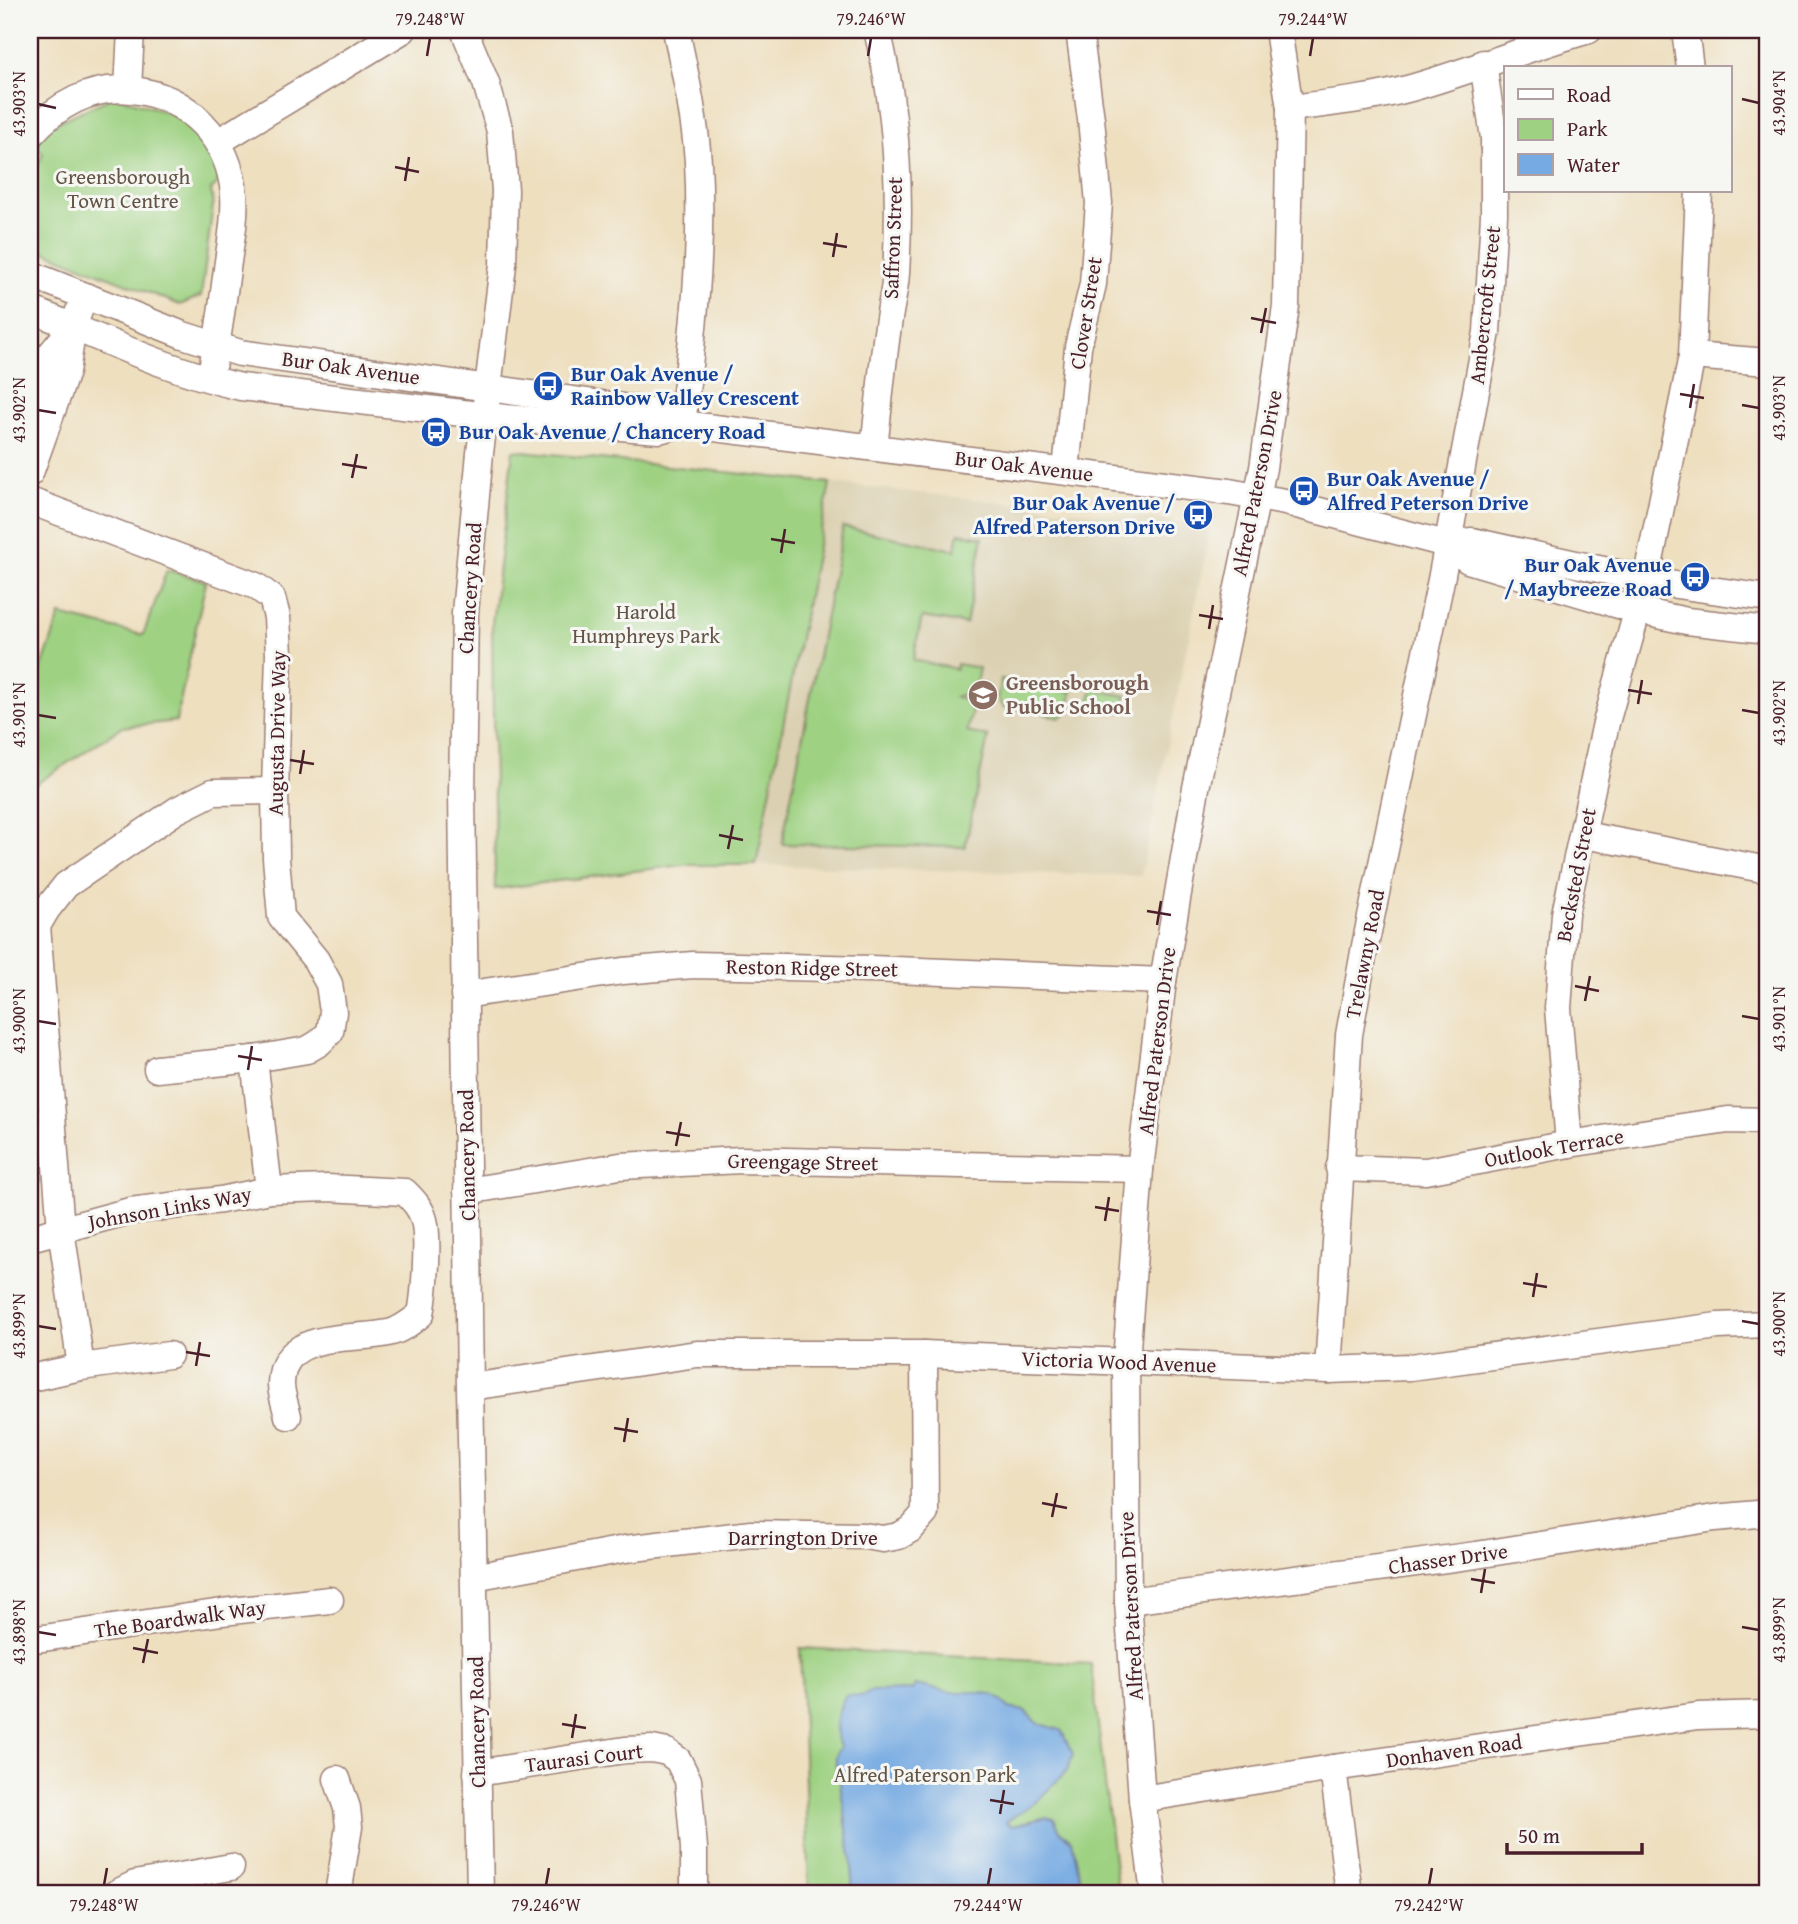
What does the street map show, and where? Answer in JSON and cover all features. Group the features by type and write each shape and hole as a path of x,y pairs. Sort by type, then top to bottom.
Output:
{"street":[{"path":"128,89 131,30"},
{"path":"218,142 403,30"},
{"name":"Chancery Road","path":"464,30 486,83 500,131 505,190 503,265 465,614 462,793 480,1894"},
{"path":"676,30 690,94 698,160 700,236 682,424"},
{"name":"Saffron Street","path":"874,447 896,277 898,226 893,115 885,61 877,30"},
{"name":"Clover Street","path":"1066,471 1078,347 1093,284 1099,203 1079,30"},
{"name":"Alfred Paterson Drive","path":"1154,1894 1142,1799 1128,1601 1126,1362 1140,1169 1163,981 1196,788 1248,532 1258,497 1286,306 1290,108 1278,30"},
{"path":"1290,108 1375,97 1589,30"},
{"path":"1685,30 1690,66"},
{"name":"Ambercroft Street","path":"1446,544 1487,332 1491,284 1494,138 1483,63"},
{"path":"30,135 47,117 71,101 99,92 128,89 177,103 203,123 218,142 231,176 234,209 210,380"},
{"path":"1639,611 1692,356 1699,192"},
{"name":"Bur Oak Avenue","path":"30,274 240,353 658,412 682,424 1258,497 1446,544 1472,541 1646,580 1768,598"},
{"path":"30,473 66,372 73,327 84,296"},
{"name":"Bur Oak Avenue","path":"30,309 210,380 264,390 485,416 659,430 682,424"},
{"path":"30,397 44,362 73,327"},
{"path":"1692,356 1768,362"},
{"name":"Augusta Drive Way","path":"30,501 256,586 272,598 277,617 279,654 275,791 276,858 281,917 316,960 329,984 333,1012 330,1032 307,1050 254,1059 158,1069"},
{"name":"Bur Oak Avenue","path":"1446,544 1468,560 1639,611 1687,621 1768,630"},
{"name":"Trelawny Road","path":"1328,1370 1349,1035 1446,544"},
{"name":"Becksted Street","path":"1569,1144 1558,1008 1565,914 1584,835 1605,723 1639,611"},
{"path":"81,1367 61,1229 37,926 66,885 177,810 213,792 275,791"},
{"path":"1584,835 1768,870"},
{"name":"Reston Ridge Street","path":"464,995 623,971 693,965 1163,981"},
{"path":"254,1059 269,1190"},
{"name":"Outlook Terrace","path":"1339,1168 1426,1171 1569,1144 1728,1120 1768,1121"},
{"name":"Greengage Street","path":"467,1191 620,1166 742,1160 1140,1169"},
{"name":"Johnson Links Way","path":"30,1238 130,1211 221,1200 269,1190 327,1188 405,1192 416,1203 425,1220 425,1277 421,1314 389,1333 351,1336 298,1348 287,1361 281,1384 288,1416"},
{"name":"Victoria Wood Avenue","path":"470,1387 697,1354 924,1354 1328,1370 1410,1367 1704,1328 1768,1324"},
{"name":"Darrington Drive","path":"474,1577 625,1549 751,1534 864,1536 883,1539 899,1536 911,1529 925,1513 924,1354"},
{"path":"30,1378 81,1367 169,1355"},
{"name":"Chasser Drive","path":"1128,1601 1476,1555 1715,1518 1768,1513"},
{"name":"The Boardwalk Way","path":"30,1640 222,1612 330,1600"},
{"name":"Donhaven Road","path":"1142,1799 1333,1768 1698,1716 1768,1714"},
{"name":"Taurasi Court","path":"477,1773 625,1750 652,1749 667,1752 678,1760 688,1780 694,1848 694,1894"},
{"path":"1333,1768 1349,1894"},
{"path":"337,1779 347,1808 349,1827 338,1894"},
{"path":"115,1894 145,1882 231,1867"}],"shaded area":[{"name":"Greensborough Public School","path":"830,483 1211,526 1141,876 756,865"}],"green space":[{"name":"Greensborough Town Centre","path":"115,96 184,117 220,166 217,184 211,190 213,205 201,296 180,305 30,246 30,182 43,154 37,148 41,135 49,126"},
{"name":"Harold Humphreys Park","path":"513,450 830,483 756,865 682,865 495,889 492,624"},
{"path":"843,527 955,550 959,533 983,537 966,624 922,617 913,660 956,669 957,664 979,668 974,693 967,692 955,697 974,701 967,732 988,737 965,847 782,844"},
{"path":"167,570 206,581 176,721 122,727 30,788 30,703 60,615 143,635"},
{"path":"1001,679 1072,692 1069,711 1059,718 1044,714 1040,705 1029,702 1019,709 1003,707 997,698"},
{"path":"1092,689 1126,696 1123,711 1110,713 1091,709 1089,705"},
{"path":"38,1075 43,1181 30,1183 30,1076"},
{"name":"Alfred Paterson Park","path":"800,1648 1091,1664 1118,1894 809,1894"}],"water":[{"path":"915,1685 990,1694 1009,1708 1025,1711 1037,1723 1061,1730 1073,1754 1068,1770 1037,1801 1006,1822 1012,1826 1046,1817 1054,1819 1061,1832 1072,1841 1084,1894 852,1894 852,1863 836,1765 836,1755 840,1747 836,1727 840,1707 846,1695 863,1696 872,1691 912,1690"}],"place":[{"name":"Bur Oak Avenue / Rainbow Valley Crescent","path":"548,386"},
{"name":"Bur Oak Avenue / Chancery Road","path":"436,432"},
{"name":"Bur Oak Avenue / Alfred Peterson Drive","path":"1304,491"},
{"name":"Bur Oak Avenue / Alfred Paterson Drive","path":"1198,515"},
{"name":"Bur Oak Avenue / Maybreeze Road","path":"1695,577"},
{"name":"Greensborough Public School","path":"983,695"}]}
